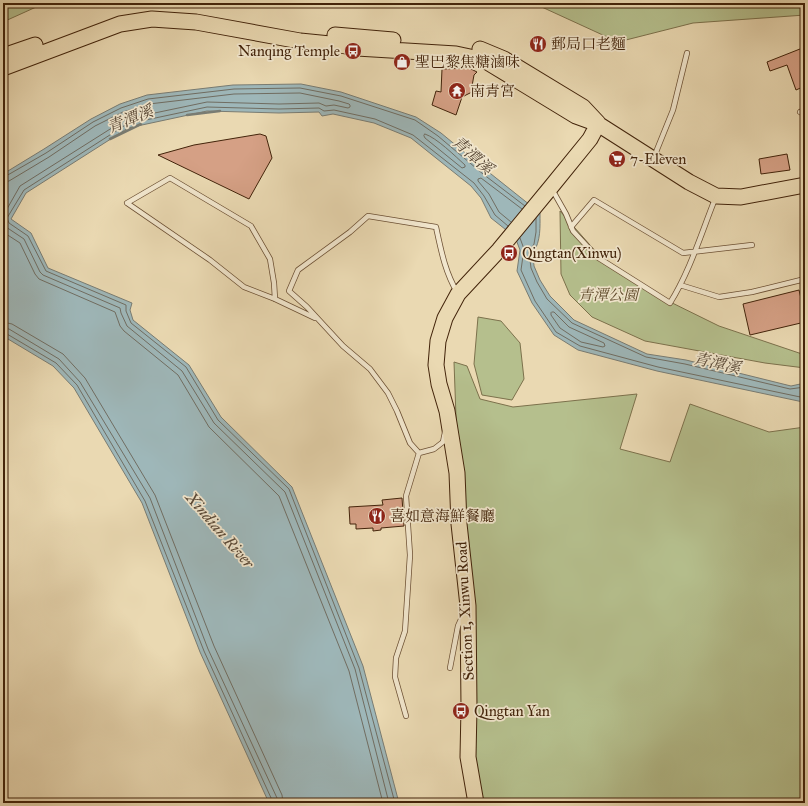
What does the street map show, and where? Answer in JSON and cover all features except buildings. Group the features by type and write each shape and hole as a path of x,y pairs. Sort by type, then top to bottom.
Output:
{"main road":[{"path":"3,56 118,15 150,10 198,14 272,27 345,36 465,46 484,50 504,59 583,107 598,124"},
{"path":"3,68 120,24 152,19 196,22 300,41 357,48 456,54 484,60 576,116 598,124 689,182 716,196 741,197 805,185"},
{"path":"551,187 590,139 598,124"},
{"name":"Section 1, Xinwu Road","path":"476,803 468,757 470,707 468,606 460,524 457,472 447,411 439,384 436,365 438,341 445,318 458,294 498,250 551,187"}],"lane":[{"path":"654,159 673,110 687,53"},
{"path":"800,112 805,115"},
{"path":"275,299 270,259 250,226 170,178 127,203 210,260 244,286 318,319"},
{"path":"551,187 566,214 573,231 597,257 670,303 696,252 716,196"},
{"path":"571,227 594,200 683,253 752,245"},
{"path":"419,453 410,443 388,393 378,379 370,369 343,346 290,291 298,270 350,232 368,216 436,227 446,269 458,294"},
{"path":"680,286 719,297 752,292 805,279"},
{"path":"419,453 434,449 442,442 445,430 439,384"},
{"path":"406,716 395,677 396,658 405,631 406,623 410,555 406,496 419,453"},
{"path":"450,668 458,626 468,606"}],"green space":[{"path":"3,3 45,3 3,22"},
{"path":"533,3 805,3 805,15 693,23 618,42"},
{"name":"青潭公園","path":"560,211 605,262 654,294 719,326 805,355 805,368 765,363 645,341 592,317 570,295 561,274"},
{"path":"478,317 501,321 520,343 524,379 512,400 482,395 474,364"},
{"path":"454,362 467,366 480,399 513,407 637,394 620,449 670,462 690,404 769,432 805,427 805,803 480,803 468,748"}],"water":[{"name":"Xindian River","path":"301,84 341,92 416,117 441,133 540,213 539,239 533,253 534,266 540,280 550,296 574,320 647,354 686,360 791,386 805,383 805,401 803,402 657,371 578,350 554,335 532,303 517,271 520,250 515,237 491,218 481,198 471,186 411,138 374,123 333,114 322,116 319,112 279,113 207,111 128,128 26,193 11,219 31,233 48,268 132,303 130,310 133,320 189,365 221,417 292,487 363,666 399,803 269,803 200,652 142,503 74,388 53,366 3,336 3,174 91,119 120,104 147,95 233,85"}],"waterway":[{"name":"青潭溪","path":"187,115 220,111"},
{"name":"青潭溪","path":"110,139 141,124"}],"place":[{"name":"郵局口老麵","path":"538,44"},
{"name":"Nanqing Temple","path":"353,51"},
{"name":"聖巴黎焦糖滷味","path":"402,62"},
{"name":"南青宮","path":"457,91"},
{"name":"7-Eleven","path":"617,159"},
{"name":"Qingtan(Xinwu)","path":"509,253"},
{"name":"喜如意海鮮餐廳","path":"377,516"},
{"name":"Qingtan Yan","path":"461,711"}]}
